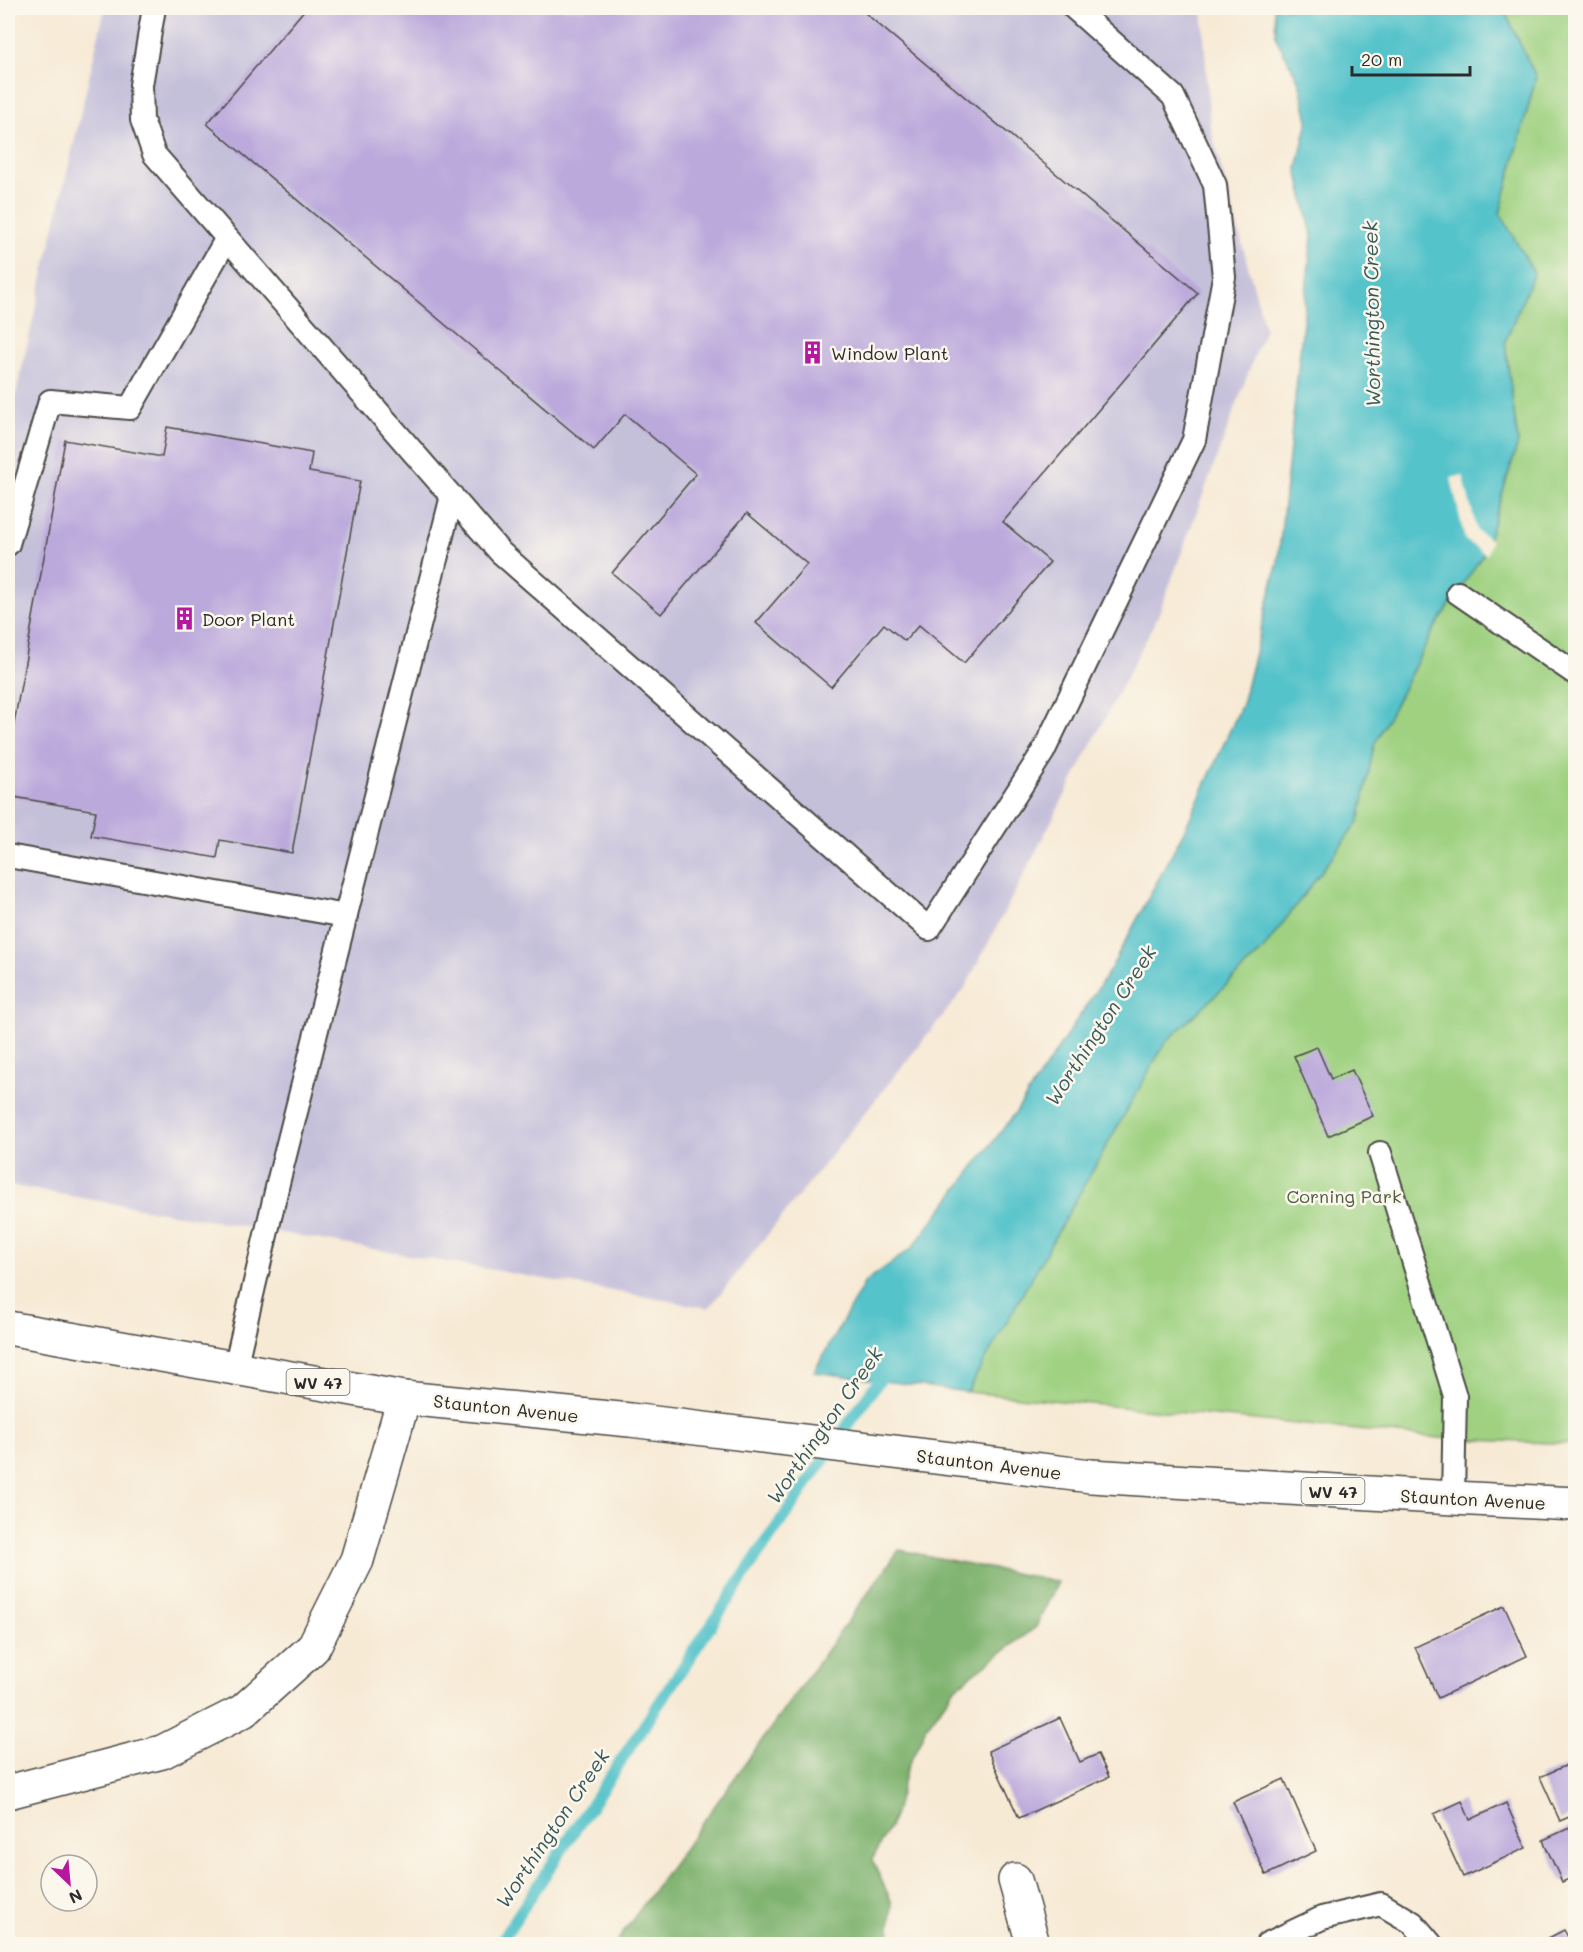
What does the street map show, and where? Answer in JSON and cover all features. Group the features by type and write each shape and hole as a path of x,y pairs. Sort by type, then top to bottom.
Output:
{"main road":[{"name":"Staunton Avenue","path":"8,1328 404,1398 630,1420 1091,1476 1575,1504"},
{"path":"8,1792 162,1752 243,1711 314,1648 357,1560 404,1398"},
{"path":"1015,1880 1033,1944"}],"lane":[{"path":"154,8 141,85 142,120 154,154 501,552 929,929 1043,752 1194,440 1224,277 1215,185 1173,96 1074,8"},
{"path":"8,544 50,400 130,408 227,238"},
{"path":"235,1368 282,1168 452,496"},
{"path":"1458,593 1575,674"},
{"path":"8,856 346,916"},
{"path":"1380,1153 1455,1396 1453,1498"},
{"path":"1267,1944 1322,1918 1381,1904 1413,1923 1431,1944"}],"shaded area":[{"path":"105,8 1202,8 1210,126 1265,328 1158,616 965,988 709,1308 8,1185 8,428"}],"green space":[{"name":"Corning Park","path":"1503,8 1575,8 1575,1444 1450,1439 967,1392 1068,1208 1165,1043 1262,951 1359,821 1374,745 1434,629 1484,553 1518,443 1505,342 1533,273 1500,213 1536,77"},
{"path":"899,1550 1058,1582 1036,1627 954,1689 926,1728 906,1771 894,1817 872,1860 892,1903 889,1944 615,1944"}],"water":[{"path":"1274,8 1503,8 1536,77 1500,213 1534,273 1505,342 1518,443 1484,553 1434,629 1374,745 1359,821 1262,951 1165,1043 967,1392 814,1372 865,1282 912,1248 1016,1112 1110,970 1184,831 1242,704 1278,562 1312,236 1297,169 1308,120 1299,81 1276,38"}],"pier":[{"path":"1463,475 1477,531 1491,540 1487,555 1465,540 1451,478"}],"building":[{"name":"Window Plant","path":"306,8 859,8 1198,293 1003,522 1050,562 964,663 919,625 905,641 884,624 831,687 756,623 807,564 747,513 661,614 612,573 696,474 625,414 594,450 207,124"},
{"name":"Door Plant","path":"167,427 312,453 309,472 360,481 292,853 220,840 217,858 91,836 96,811 8,796 8,757 65,440 162,457"},
{"path":"1317,1047 1331,1079 1352,1070 1373,1116 1328,1136 1294,1056"},
{"path":"1504,1606 1527,1656 1438,1698 1415,1647"},
{"path":"1060,1718 1080,1762 1098,1754 1109,1777 1019,1818 988,1751"},
{"path":"1576,1761 1576,1814 1560,1821 1540,1777"},
{"path":"1284,1779 1316,1851 1266,1875 1233,1802"},
{"path":"1462,1801 1470,1820 1506,1803 1526,1848 1463,1877 1434,1814"},
{"path":"1576,1825 1576,1876 1562,1882 1543,1840"},
{"path":"1564,1930 1572,1944 1537,1944"}],"waterway":[{"name":"Worthington Creek","path":"499,1944 765,1544 887,1369"}],"place":[{"name":"Window Plant","path":"813,353"},
{"name":"Door Plant","path":"184,619"}]}
